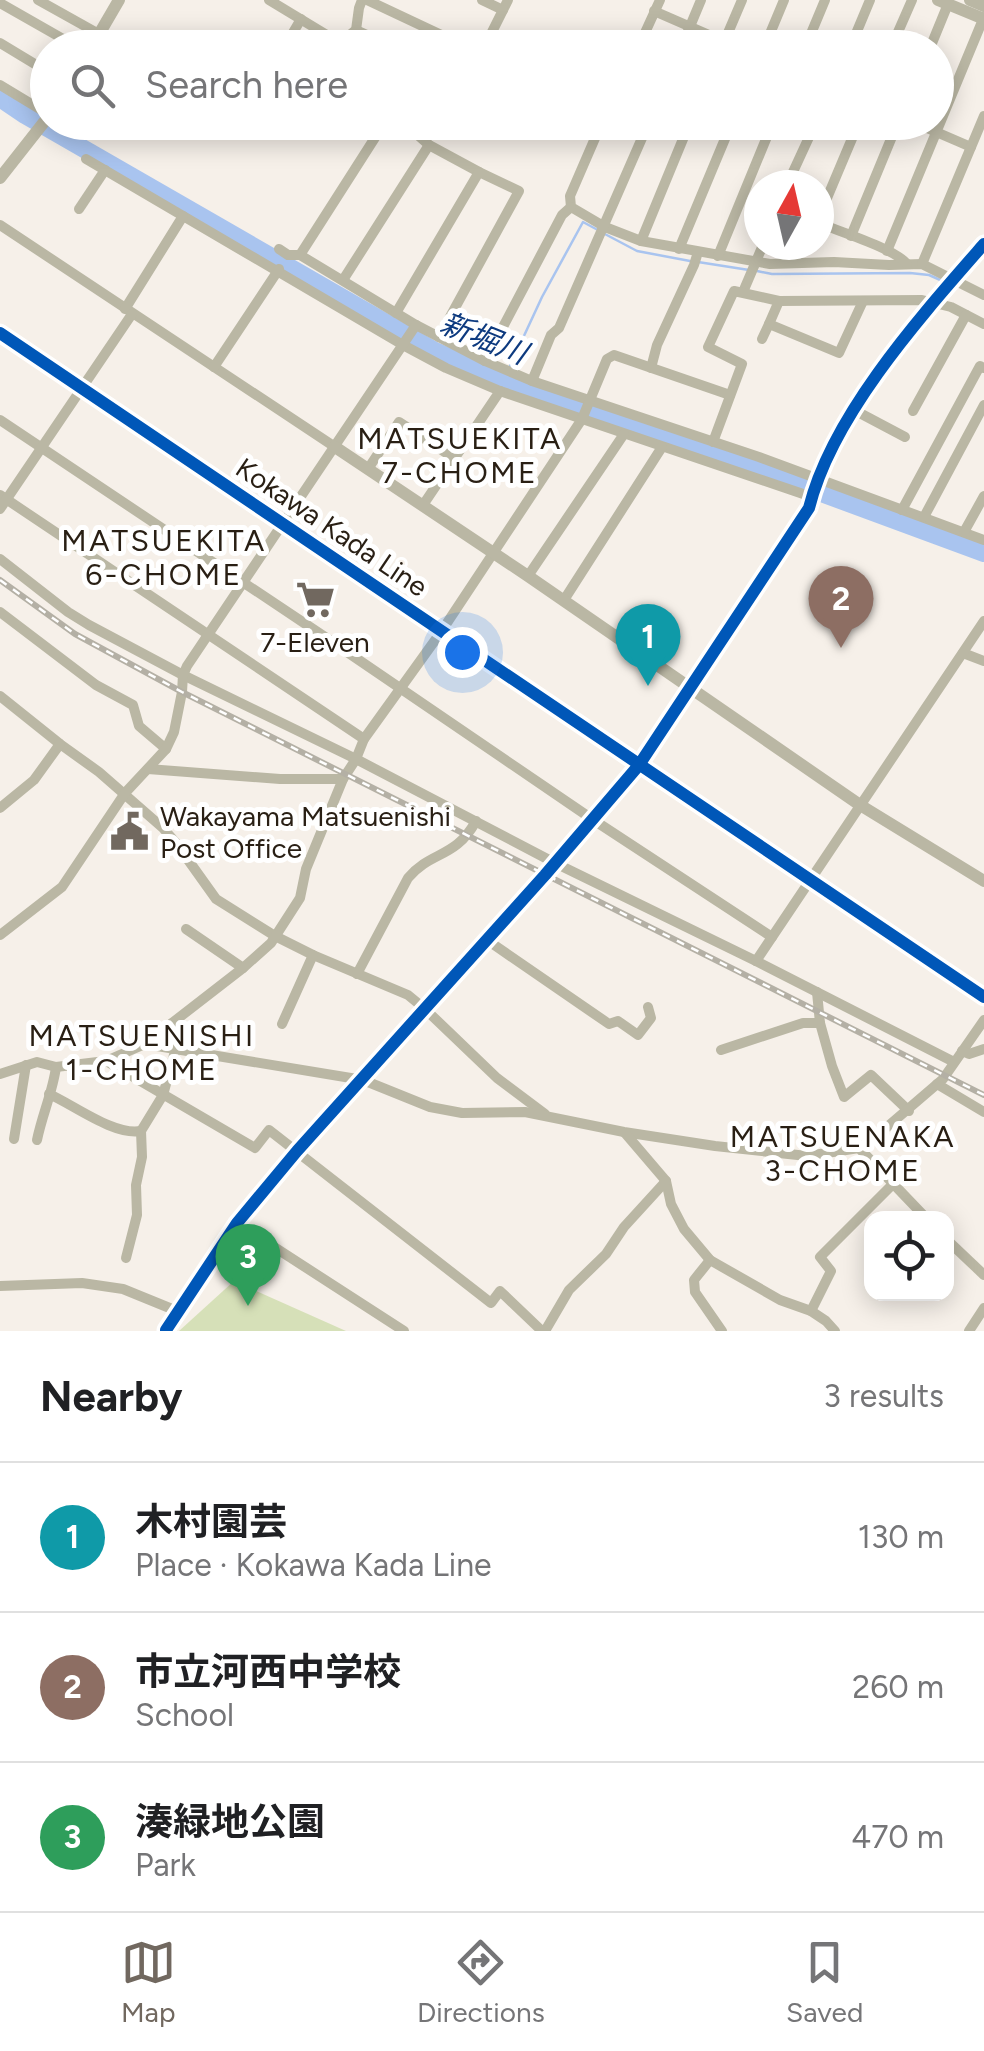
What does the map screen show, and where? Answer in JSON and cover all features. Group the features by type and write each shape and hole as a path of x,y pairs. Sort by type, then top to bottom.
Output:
{"main road":[{"name":"Kokawa Kada Line","path":"0,333 984,997"}],"street":[{"path":"38,0 92,30"},
{"path":"269,0 318,30"},
{"path":"356,30 364,0 430,30"},
{"path":"482,0 506,5 493,30"},
{"path":"688,30 701,0"},
{"path":"729,30 742,0"},
{"path":"772,30 784,0"},
{"path":"812,30 825,0"},
{"path":"858,30 870,0"},
{"path":"899,30 912,0"},
{"path":"970,0 984,6"},
{"path":"101,30 113,2"},
{"path":"935,30 943,2 984,18 954,89"},
{"path":"0,3 48,30"},
{"path":"646,30 657,6 697,30"},
{"path":"294,30 300,19"},
{"path":"0,43 30,61"},
{"path":"0,85 30,105"},
{"path":"922,264 984,116"},
{"path":"954,139 970,146"},
{"path":"0,178 30,140"},
{"path":"371,140 288,254 344,280 414,327 485,362 984,540"},
{"path":"423,140 518,191 439,338"},
{"path":"594,140 570,196 572,207 641,241 756,262 922,264 984,295"},
{"path":"532,380 606,227 642,140"},
{"path":"641,241 683,140"},
{"path":"680,248 725,140"},
{"path":"718,256 766,140"},
{"path":"794,170 808,140"},
{"path":"834,183 852,140"},
{"path":"851,236 891,140"},
{"path":"887,250 933,140"},
{"path":"344,280 429,145"},
{"path":"86,159 446,368 810,503"},
{"path":"79,208 105,170"},
{"path":"396,313 478,172"},
{"path":"485,362 562,215 572,207"},
{"path":"183,216 82,389 2,501 364,740"},
{"path":"0,226 368,468 860,805 984,881"},
{"path":"834,228 887,250 907,264"},
{"path":"166,1330 237,1224 298,1151 639,765 810,503 817,478 872,381 984,245"},
{"path":"651,368 698,252"},
{"path":"743,292 756,262"},
{"path":"214,367 279,270"},
{"path":"713,442 742,364 708,347 734,291 779,300 922,300 984,324"},
{"path":"762,339 779,300"},
{"path":"770,324 839,353 863,302"},
{"path":"913,411 966,314"},
{"path":"0,936 62,887 126,793 166,749 174,732 183,675 414,327"},
{"path":"0,1074 37,1062 56,1066 106,1062 145,1044 270,944 300,898 306,869 343,778 364,740 402,690 582,419 607,359 614,355 730,395"},
{"path":"902,510 980,366 984,368"},
{"path":"422,505 500,391"},
{"path":"924,517 984,405"},
{"path":"854,410 905,437"},
{"path":"0,420 772,937"},
{"path":"368,468 399,422 454,458"},
{"path":"528,576 624,434"},
{"path":"564,600 662,447"},
{"path":"964,532 984,496"},
{"path":"0,559 78,619 183,675 954,1062"},
{"path":"0,612 96,685 133,705 139,726 166,749"},
{"path":"756,961 984,622"},
{"path":"962,653 984,660"},
{"path":"0,696 126,793 176,843 216,899 275,936 408,995 497,1078 550,1117"},
{"path":"0,808 34,780 60,744"},
{"path":"148,769 280,779 343,778"},
{"path":"357,974 408,878 418,867 462,842 476,822"},
{"path":"186,929 243,968"},
{"path":"487,940 610,1024 618,1020 638,1034 651,1018 648,1007"},
{"path":"282,1024 313,955"},
{"path":"817,992 820,1023 844,1098 870,1075 908,1111"},
{"path":"145,1044 363,1080 462,1114 525,1112 624,1132 807,1156 859,1148 908,1111 946,1076 984,1020"},
{"path":"721,1050 803,1023 820,1023"},
{"path":"126,1258 137,1215 142,1131 162,1095 176,1050 172,1024"},
{"path":"962,1051 969,1054 984,1049"},
{"path":"106,1062 254,1148 269,1130 491,1302 500,1291 544,1331 569,1290 606,1254 624,1227 666,1181"},
{"path":"14,1139 26,1065"},
{"path":"37,1140 56,1066"},
{"path":"937,1084 984,1112"},
{"path":"49,1094 131,1133 142,1131"},
{"path":"18,1112 42,1115"},
{"path":"624,1132 666,1181 671,1204 684,1229 710,1260 780,1300 812,1311 834,1331"},
{"path":"859,1148 919,1211"},
{"path":"812,1311 831,1271 820,1258 892,1184"},
{"path":"237,1224 404,1331"},
{"path":"954,1247 984,1275"},
{"path":"710,1260 694,1280 695,1292 722,1331"},
{"path":"0,1286 82,1282 123,1289 178,1311"},
{"path":"969,1331 984,1308"}],"green space":[{"path":"234,1281 346,1331 179,1331"}],"waterway":[{"name":"新堀川","path":"0,98 30,118"},
{"name":"新堀川","path":"68,140 435,351 504,381 984,553"},
{"path":"510,366 583,222 596,229"},
{"path":"603,233 637,251 690,261"},
{"path":"698,262 749,270"},
{"path":"757,271 910,273 929,275 947,283"}],"railway":[{"path":"0,580 75,634 182,692 984,1095"}],"cycle path":[{"path":"166,1330 237,1223 297,1151 639,765 809,508 837,438 881,368 984,244"},
{"path":"0,333 984,997"}],"place":[{"name":"7-Eleven","path":"315,599"},
{"name":"市立河西中学校","path":"841,648"},
{"name":"木村園芸","path":"648,686"},
{"name":"Wakayama Matsuenishi Post Office","path":"130,832"},
{"name":"湊緑地公園","path":"248,1306"}],"district":[{"name":"MATSUEKITA 7-CHOME","path":"460,455"},
{"name":"MATSUEKITA 6-CHOME","path":"164,557"},
{"name":"MATSUENISHI 1-CHOME","path":"142,1052"},
{"name":"MATSUENAKA 3-CHOME","path":"843,1153"}]}
